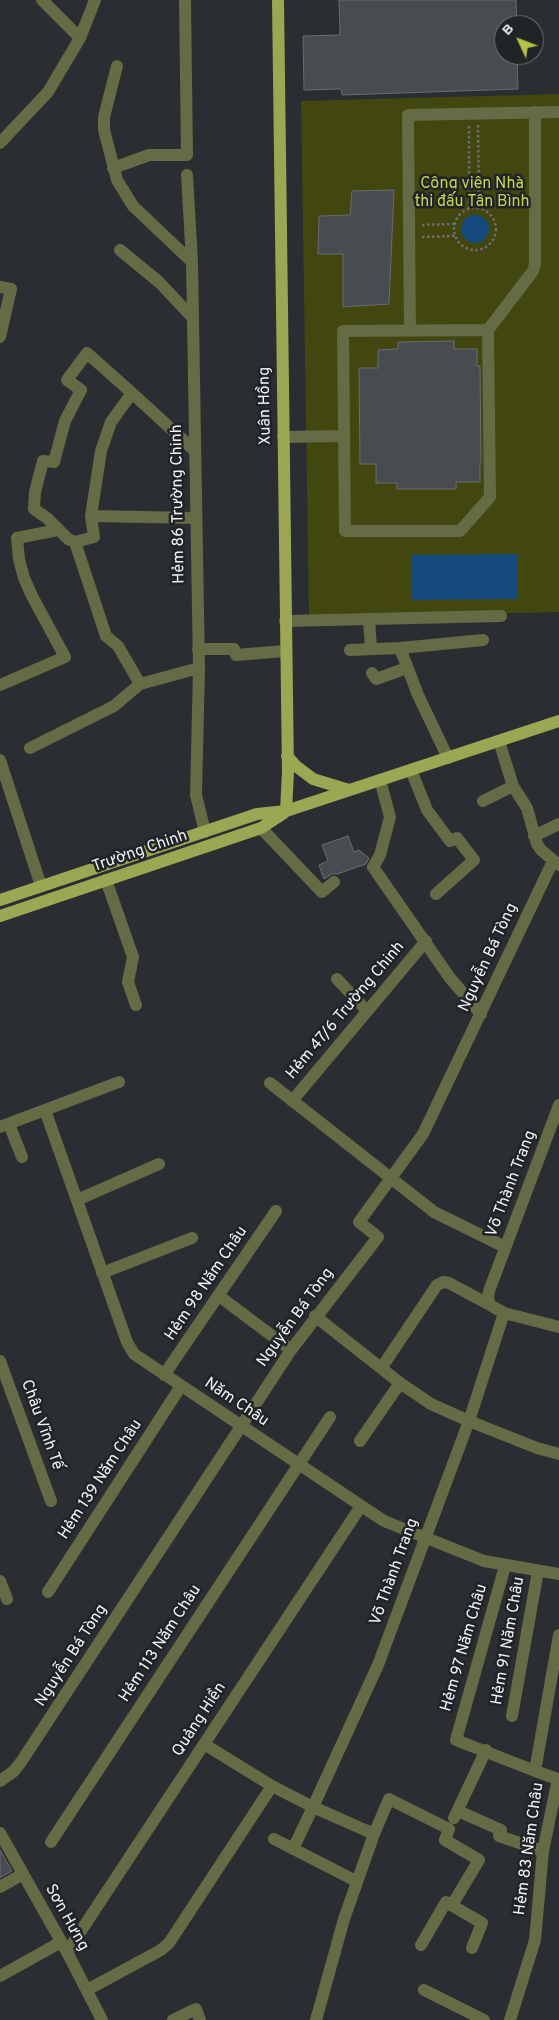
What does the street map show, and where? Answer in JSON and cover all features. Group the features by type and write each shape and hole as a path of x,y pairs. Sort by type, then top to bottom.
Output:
{"main road":[{"name":"Xuân Hồng","path":"278,0 286,651 286,811"},
{"name":"Trường Chinh","path":"0,900 257,814 286,811 559,721"},
{"path":"287,756 296,766 313,779 350,790"},
{"name":"Trường Chinh","path":"0,916 261,828 286,811"},
{"path":"102,866 106,880"}],"street":[{"path":"42,0 80,38"},
{"path":"0,143 48,92 80,38 90,18 95,0"},
{"path":"113,168 149,155 187,155 185,0"},
{"path":"117,66 104,117 104,130 116,180 133,206 192,262"},
{"path":"488,330 343,331 345,531 460,530 490,497 488,330 533,271 535,264 535,112"},
{"path":"410,331 408,115 559,112"},
{"name":"Hẻm 86 Trường Chinh","path":"187,175 192,262 199,668 196,795 205,832"},
{"path":"120,250 159,282 192,316"},
{"path":"0,287 11,289 0,338"},
{"path":"132,393 111,422 105,438 91,516 94,537 75,542 68,539 47,518 34,509 43,461 54,462 65,421 81,390 67,380 87,353 132,393 194,450"},
{"path":"283,437 344,436"},
{"path":"91,516 196,518"},
{"path":"0,685 65,657 24,578 19,559 17,538 58,530"},
{"path":"75,542 106,636 118,646 140,684"},
{"path":"285,621 501,616"},
{"path":"369,618 371,649"},
{"path":"350,650 400,648 483,640"},
{"path":"400,648 407,668 448,758"},
{"path":"198,650 234,649 236,655 286,651"},
{"path":"30,748 114,706 140,684 199,668"},
{"path":"372,673 376,679 407,668"},
{"name":"Nguyễn Bá Tòng","path":"0,1781 14,1771 21,1762 291,1350 315,1316 378,1237 359,1222 423,1134 556,863 541,850 534,836 527,808 513,786 499,741"},
{"path":"0,760 41,886"},
{"path":"411,770 427,810 450,841 456,838 474,860 436,894"},
{"path":"380,780 390,817 380,855 374,867 450,978 481,1014"},
{"path":"483,801 513,786"},
{"path":"534,836 559,824"},
{"path":"261,828 322,892 334,882"},
{"path":"106,880 133,957 128,982 136,1005"},
{"name":"Hẻm 47/6 Trường Chinh","path":"292,1101 426,941"},
{"path":"337,979 368,1011"},
{"path":"22,1157 4,1125 118,1082"},
{"path":"270,1083 390,1180 434,1212 505,1247"},
{"name":"Võ Thành Trang","path":"490,1305 489,1291 559,1105"},
{"name":"Năm Châu","path":"45,1110 129,1348 134,1354 384,1521 484,1561 559,1574"},
{"path":"76,1200 160,1164"},
{"name":"Hẻm 98 Năm Châu","path":"164,1375 276,1211"},
{"path":"102,1273 192,1238"},
{"path":"382,1367 437,1286 443,1282 449,1283 504,1313 559,1327"},
{"path":"219,1296 291,1350"},
{"name":"Võ Thành Trang","path":"293,1849 378,1665 426,1539 504,1313"},
{"path":"315,1316 431,1404 468,1421 559,1454"},
{"name":"Châu Vĩnh Tế","path":"0,1361 51,1501"},
{"path":"360,1441 400,1382"},
{"name":"Hẻm 139 Năm Châu","path":"48,1592 181,1386"},
{"name":"Hẻm 113 Năm Châu","path":"51,1842 330,1417"},
{"name":"Quảng Hiền","path":"0,1976 64,1947 204,1744 361,1506"},
{"name":"Hẻm 97 Năm Châu","path":"486,1750 456,1740 505,1566"},
{"name":"Hẻm 91 Năm Châu","path":"512,1716 538,1571"},
{"path":"0,1581 7,1598"},
{"name":"Hẻm 83 Năm Châu","path":"510,2020 534,1940 543,1851 558,1779 534,1771 559,1635"},
{"path":"204,1744 272,1786 313,1807 374,1834"},
{"path":"452,1905 479,1860 445,1840 486,1750 534,1771"},
{"path":"87,1990 161,1950 169,1943 272,1786"},
{"path":"316,2020 356,1881 388,1799 449,1828"},
{"path":"458,1811 501,1830 499,1836 543,1851"},
{"name":"Sơn Hưng","path":"0,1833 64,1947 102,2020"},
{"path":"274,1839 356,1881"},
{"path":"0,1887 23,1874"},
{"path":"421,1945 446,1902 482,1923 472,1948"},
{"path":"424,1990 484,2020"},
{"path":"173,2020 196,2009 200,2020"}],"path":[{"path":"473,114 479,209"},
{"path":"469,209 473,114"},
{"path":"469,209 479,209 490,214 496,226 496,232 490,244 479,250 472,250 460,245 455,236 455,224 458,218 469,209"},
{"path":"409,231 455,224"},
{"path":"409,231 455,236"}],"green space":[{"name":"Công viên Nhà thi đấu Tân Bình","path":"559,94 559,612 309,618 301,101"}],"water":[{"path":"475,215 485,219 489,229 485,239 475,243 465,239 461,229 465,219"},
{"path":"518,554 518,599 412,600 412,555"}],"building":[{"path":"339,0 516,0 517,15 494,15 494,65 517,65 518,89 342,95 341,89 304,90 303,36 340,35"},
{"path":"394,190 389,304 343,307 343,254 318,254 319,216 350,215 352,191"},
{"path":"454,341 454,349 477,349 477,366 480,366 480,482 456,482 456,489 397,489 397,483 376,483 376,464 360,464 359,368 378,368 378,350 398,349 398,342"},
{"path":"348,836 354,852 359,850 369,858 366,864 332,874 324,879 319,865 328,861 322,845"},
{"path":"0,1850 12,1871 0,1878"}]}
